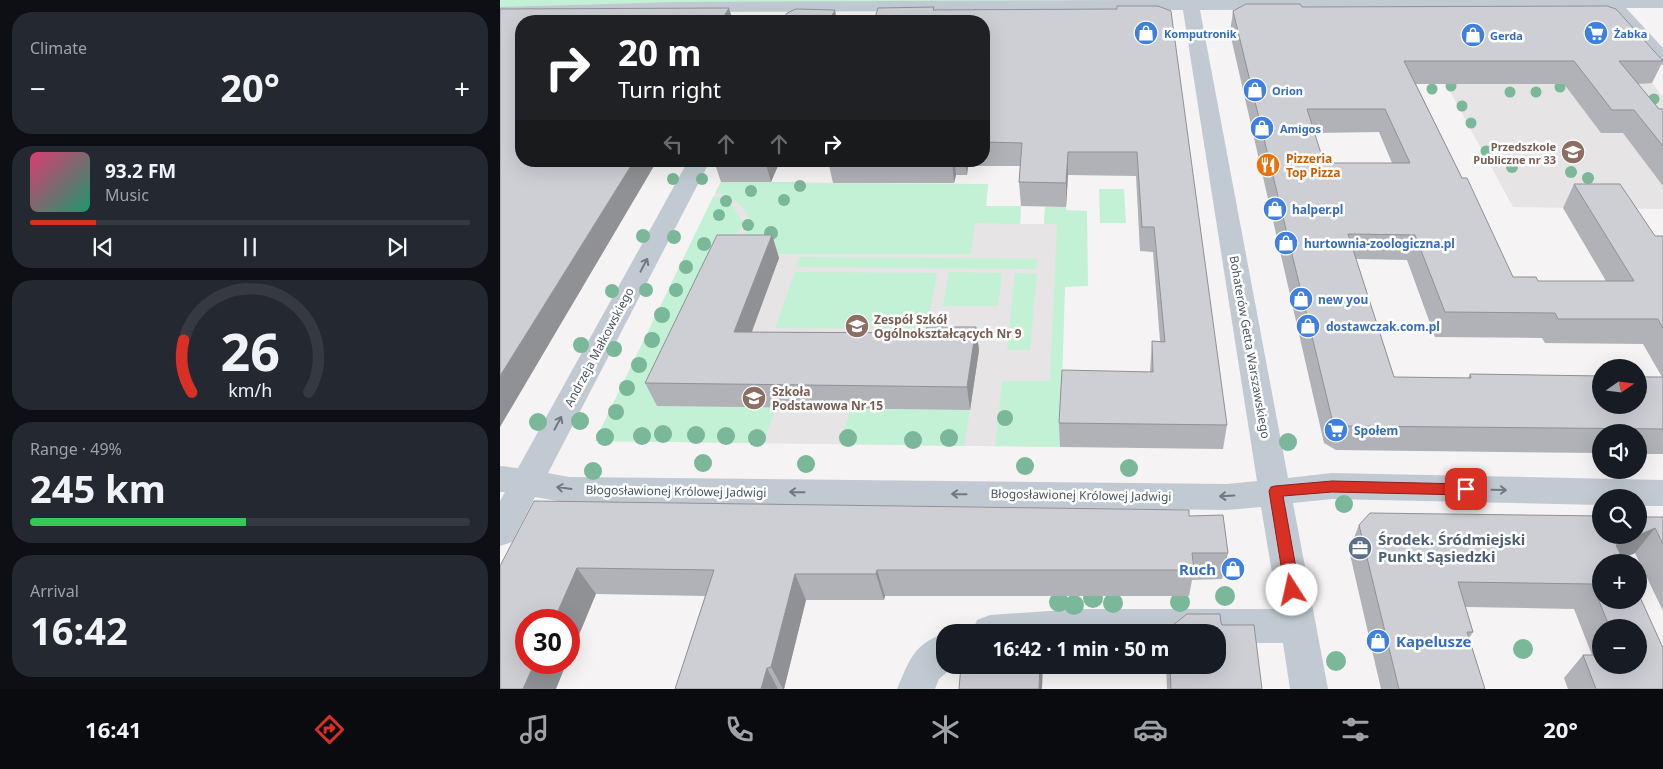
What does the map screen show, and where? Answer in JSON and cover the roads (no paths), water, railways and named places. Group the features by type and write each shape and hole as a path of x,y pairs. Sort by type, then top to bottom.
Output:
{"street":[{"path":"500,12 609,8 778,14 1190,2 1663,3"},
{"name":"Bohaterów Getta Warszawskiego","path":"1190,2 1309,689"},
{"path":"1612,3 1663,59"},
{"name":"Andrzeja Małkowskiego","path":"500,532 514,481 696,167"},
{"name":"Błogosławionej Królowej Jadwigi","path":"514,481 569,490 1226,497 1332,486 1663,492"},
{"path":"1226,626 1299,626"},
{"path":"916,689 926,667 936,658"}],"place":[{"name":"Komputronik","path":"1146,33"},
{"name":"Żabka","path":"1596,33"},
{"name":"Gerda","path":"1473,35"},
{"name":"Orion","path":"1255,90"},
{"name":"Amigos","path":"1262,128"},
{"name":"Przedszkole Publiczne nr 33","path":"1573,152"},
{"name":"Pizzeria Top Pizza","path":"1268,165"},
{"name":"halper.pl","path":"1275,209"},
{"name":"hurtownia-zoologiczna.pl","path":"1286,243"},
{"name":"new you","path":"1301,299"},
{"name":"Zespół Szkół Ogólnokształcących Nr 9","path":"857,326"},
{"name":"dostawczak.com.pl","path":"1308,326"},
{"name":"Szkoła Podstawowa Nr 15","path":"754,398"},
{"name":"Społem","path":"1336,430"},
{"name":"Środek. Śródmiejski Punkt Sąsiedzki","path":"1360,548"},
{"name":"Ruch","path":"1233,569"},
{"name":"Kapelusze","path":"1378,641"}]}
